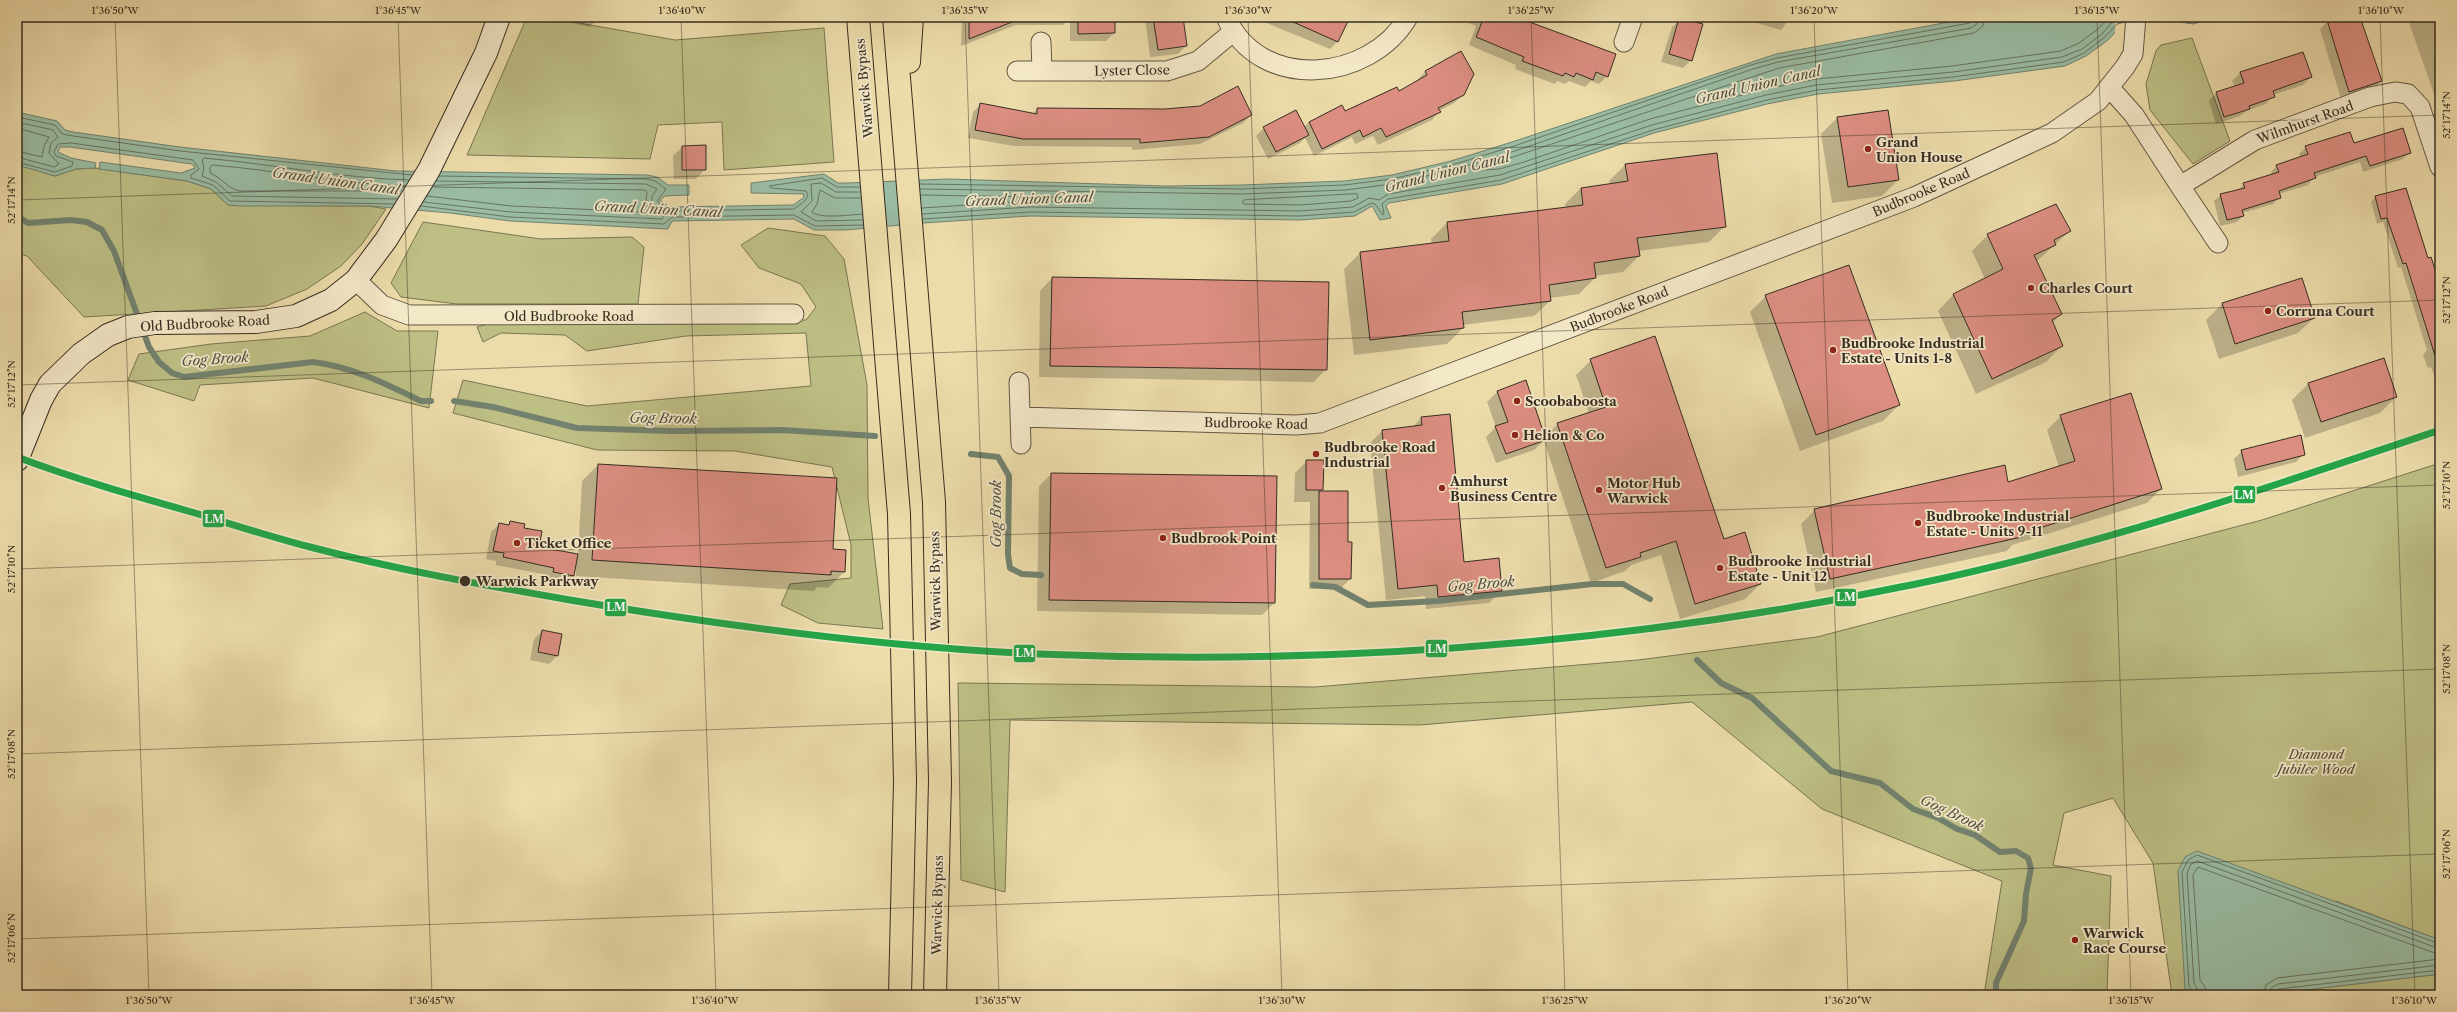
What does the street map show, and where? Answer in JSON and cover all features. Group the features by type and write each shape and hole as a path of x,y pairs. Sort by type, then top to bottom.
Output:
{"highway":[{"path":"848,17 867,127"},
{"name":"Warwick Bypass","path":"858,17 899,522 905,781 900,995"},
{"path":"894,17 904,147"},
{"path":"904,147 912,17"},
{"name":"Warwick Bypass","path":"904,147 934,502 940,781 935,995"}],"street":[{"name":"Old Budbrooke Road","path":"17,460 41,400 50,384 76,358 99,340 118,330 141,325 256,322 296,316 331,300 356,280 386,240 415,194 441,146 486,53 499,17"},
{"path":"1230,24 1245,44 1272,62 1302,69 1330,69 1361,60 1377,51 1400,30 1408,17"},
{"path":"1624,42 1633,17"},
{"name":"Budbrooke Road","path":"1020,417 1296,425 1320,423 1914,197 2052,134 2080,115 2110,88 2133,54 2136,17"},
{"name":"Lyster Close","path":"1017,71 1168,71 1198,61 1230,24"},
{"path":"1041,42 1042,71"},
{"path":"2110,88 2134,115 2218,243"},
{"name":"Wilmhurst Road","path":"2180,186 2254,140 2370,97 2395,92 2408,94 2420,107 2440,167"},
{"name":"Old Budbrooke Road","path":"356,280 382,305 409,315 794,314"},
{"path":"1019,382 1021,444"}],"green space":[{"path":"527,17 563,17 562,20 675,40 824,28 834,162 724,170 722,122 658,125 650,159 467,155"},
{"path":"2192,38 2230,141 2193,164 2150,110 2146,84 2156,51 2161,45"},
{"path":"17,164 55,176 76,169 95,168 187,181 211,189 228,205 369,206 386,209 362,244 341,266 307,289 266,306 84,317 27,256 17,253"},
{"path":"423,222 541,239 632,237 644,247 638,304 457,304 401,297 391,283"},
{"path":"768,228 825,236 844,259 867,385 868,498 883,629 818,623 781,605 790,584 851,578 851,545 832,467 735,451 597,450 453,413 463,380 587,406 811,386 806,333 686,336 587,351 565,335 501,333 483,342 477,327 508,319 806,320 816,307 801,284 759,268 741,245"},
{"path":"365,312 397,331 438,331 429,408 313,378 200,385 194,401 128,380 139,354 211,344 310,336"},
{"name":"Diamond Jubilee Wood","path":"2440,463 2440,940 2336,901 2185,989 2193,995 2172,995 2153,863 2113,798 2064,813 2053,865 2111,876 2107,995 1984,995 2002,881 1822,809 1692,702 1420,725 1010,720 1005,892 961,880 958,683 1315,687 1638,660 1817,637 2262,520"},
{"path":"2440,974 2440,995 2263,995"}],"water":[{"name":"Grand Union Canal","path":"1976,17 2218,17 2193,24 2161,19 2120,27 2108,40 2086,56 2065,66 1954,81 1818,94 1767,104 1654,133 1502,184 1389,203 1386,206 1391,218 1380,220 1372,206 1355,216 1300,220 1030,216 845,230 814,230 794,219 672,221 668,229 510,221 450,213 369,206 228,205 211,189 187,181 99,169 100,162 181,173 195,168 192,164 70,147 60,147 58,152 71,158 96,163 95,168 76,169 55,176 17,165 17,112 57,121 65,130 73,132 180,147 396,171 647,175 657,177 668,185 689,185 689,195 665,196 660,200 669,207 793,205 803,198 804,194 751,193 751,183 824,174 838,183 948,179 1165,186 1344,181 1392,175 1451,161 1776,54"},
{"path":"2197,851 2440,940 2440,974 2263,995 2193,995 2185,989 2178,871 2185,857"}],"pier":[{"path":"2115,17 2161,17 2161,21 2121,29 2115,35"}],"building":[{"path":"969,17 1022,17 1022,18 969,39"},
{"path":"1078,17 1115,17 1115,33 1078,34"},
{"path":"1153,17 1183,17 1187,46 1158,50"},
{"path":"1282,17 1350,17 1338,42"},
{"path":"1484,17 1516,17 1616,54 1608,77 1596,72 1593,80 1576,73 1574,77 1565,73 1563,76 1522,61 1524,57 1476,37"},
{"path":"2337,17 2360,17 2382,81 2349,92 2327,20"},
{"path":"1679,18 1703,24 1692,61 1669,54"},
{"path":"1461,51 1474,74 1464,95 1438,108 1441,112 1386,137 1381,128 1363,137 1360,130 1322,149 1309,122 1342,105 1345,111 1397,87 1399,91 1427,75 1425,71"},
{"path":"2303,52 2312,77 2273,91 2275,97 2249,106 2250,109 2224,117 2216,92 2244,83 2240,72"},
{"path":"1238,86 1252,115 1209,137 1140,143 1140,139 1023,139 975,130 980,103 1037,114 1037,108 1165,109 1200,106"},
{"path":"1296,110 1309,135 1276,152 1263,127"},
{"name":"Grand Union House","path":"1888,110 1899,180 1848,187 1837,117"},
{"path":"2403,128 2411,153 2370,166 2366,156 2314,173 2316,178 2279,191 2281,198 2242,210 2244,216 2227,220 2220,194 2245,188 2243,183 2279,172 2276,165 2308,154 2305,146 2350,132 2354,143"},
{"path":"706,145 706,170 682,170 682,146"},
{"path":"1717,153 1726,227 1637,238 1640,256 1594,263 1596,278 1549,285 1551,301 1462,312 1464,328 1370,340 1360,252 1449,241 1447,222 1583,205 1581,188 1628,181 1625,164"},
{"path":"2406,188 2428,258 2431,257 2440,284 2440,362 2437,362 2406,263 2403,264 2387,218 2381,219 2375,196"},
{"name":"Charles Court","path":"2056,204 2071,231 2054,240 2056,245 2034,255 2062,314 2052,320 2063,346 1992,379 1953,294 2003,269 1987,234"},
{"name":"Budbrooke Industrial Estate - Units 1-8","path":"1849,265 1900,405 1816,435 1765,295"},
{"path":"1052,277 1329,282 1327,370 1050,366"},
{"name":"Corruna Court","path":"2302,278 2315,318 2235,344 2222,303"},
{"path":"1655,336 1724,539 1745,532 1761,584 1695,604 1676,541 1640,553 1641,557 1606,568 1557,423 1606,407 1590,359"},
{"path":"2384,358 2397,397 2321,422 2308,383"},
{"path":"1526,380 1546,440 1506,454 1495,426 1508,422 1497,391"},
{"path":"2131,393 2162,489 2021,534 2022,537 1830,579 1814,509 2005,465 2008,482 2075,461 2060,415"},
{"path":"1450,414 1464,562 1499,558 1502,591 1438,597 1437,585 1398,589 1382,430 1422,425 1421,417"},
{"path":"2301,435 2305,455 2246,470 2241,450"},
{"path":"1306,460 1324,460 1323,490 1306,490"},
{"path":"598,464 837,478 833,549 846,550 845,572 831,571 831,575 592,560"},
{"name":"Budbrook Point","path":"1051,473 1277,476 1275,603 1049,600"},
{"path":"1319,491 1348,491 1348,542 1352,542 1351,579 1319,579"},
{"name":"Ticket Office","path":"510,521 525,524 524,528 542,531 539,547 578,554 574,576 553,572 554,568 503,557 504,553 493,551 499,523 509,525"},
{"path":"542,630 562,634 558,656 538,652"}],"waterway":[{"name":"Gog Brook","path":"17,216 28,223 71,220 87,222 102,230 114,251 149,347 159,362 172,373 184,377 313,362 328,364 356,372 421,401 431,401"},
{"name":"Gog Brook","path":"454,401 493,407 577,428 671,431 782,430 875,436"},
{"name":"Gog Brook","path":"971,454 998,457 1009,476 1008,555 1010,568 1022,574 1041,575"},
{"name":"Gog Brook","path":"1313,585 1335,587 1368,605 1437,601 1592,584 1623,584 1650,599"},
{"name":"Gog Brook","path":"1697,660 1721,683 1752,698 1831,771 1880,783 1913,809 1938,818 1957,829 1975,835 2000,852 2016,851 2028,858 2031,868 2026,894 2024,921 1996,983 1996,995"}],"transit line":[{"name":"LM","path":"17,457 61,473 128,494 284,540 409,570 570,600 745,627 862,641 979,651 1149,657 1259,657 1369,653 1479,646 1589,636 1698,622 1807,605 1916,584 1983,569 2115,534 2246,494 2440,430"}],"place":[{"name":"Grand Union House","path":"1868,149"},
{"name":"Charles Court","path":"2031,288"},
{"name":"Corruna Court","path":"2268,311"},
{"name":"Budbrooke Industrial Estate - Units 1-8","path":"1833,350"},
{"name":"Scoobaboosta","path":"1517,401"},
{"name":"Helion & Co","path":"1515,435"},
{"name":"Budbrooke Road Industrial","path":"1316,454"},
{"name":"Amhurst Business Centre","path":"1442,488"},
{"name":"Motor Hub Warwick","path":"1599,490"},
{"name":"Budbrooke Industrial Estate - Units 9-11","path":"1918,523"},
{"name":"Budbrook Point","path":"1163,538"},
{"name":"Ticket Office","path":"517,543"},
{"name":"Budbrooke Industrial Estate - Unit 12","path":"1720,568"},
{"name":"Warwick Parkway","path":"465,581"},
{"name":"Warwick Race Course","path":"2075,940"}]}
